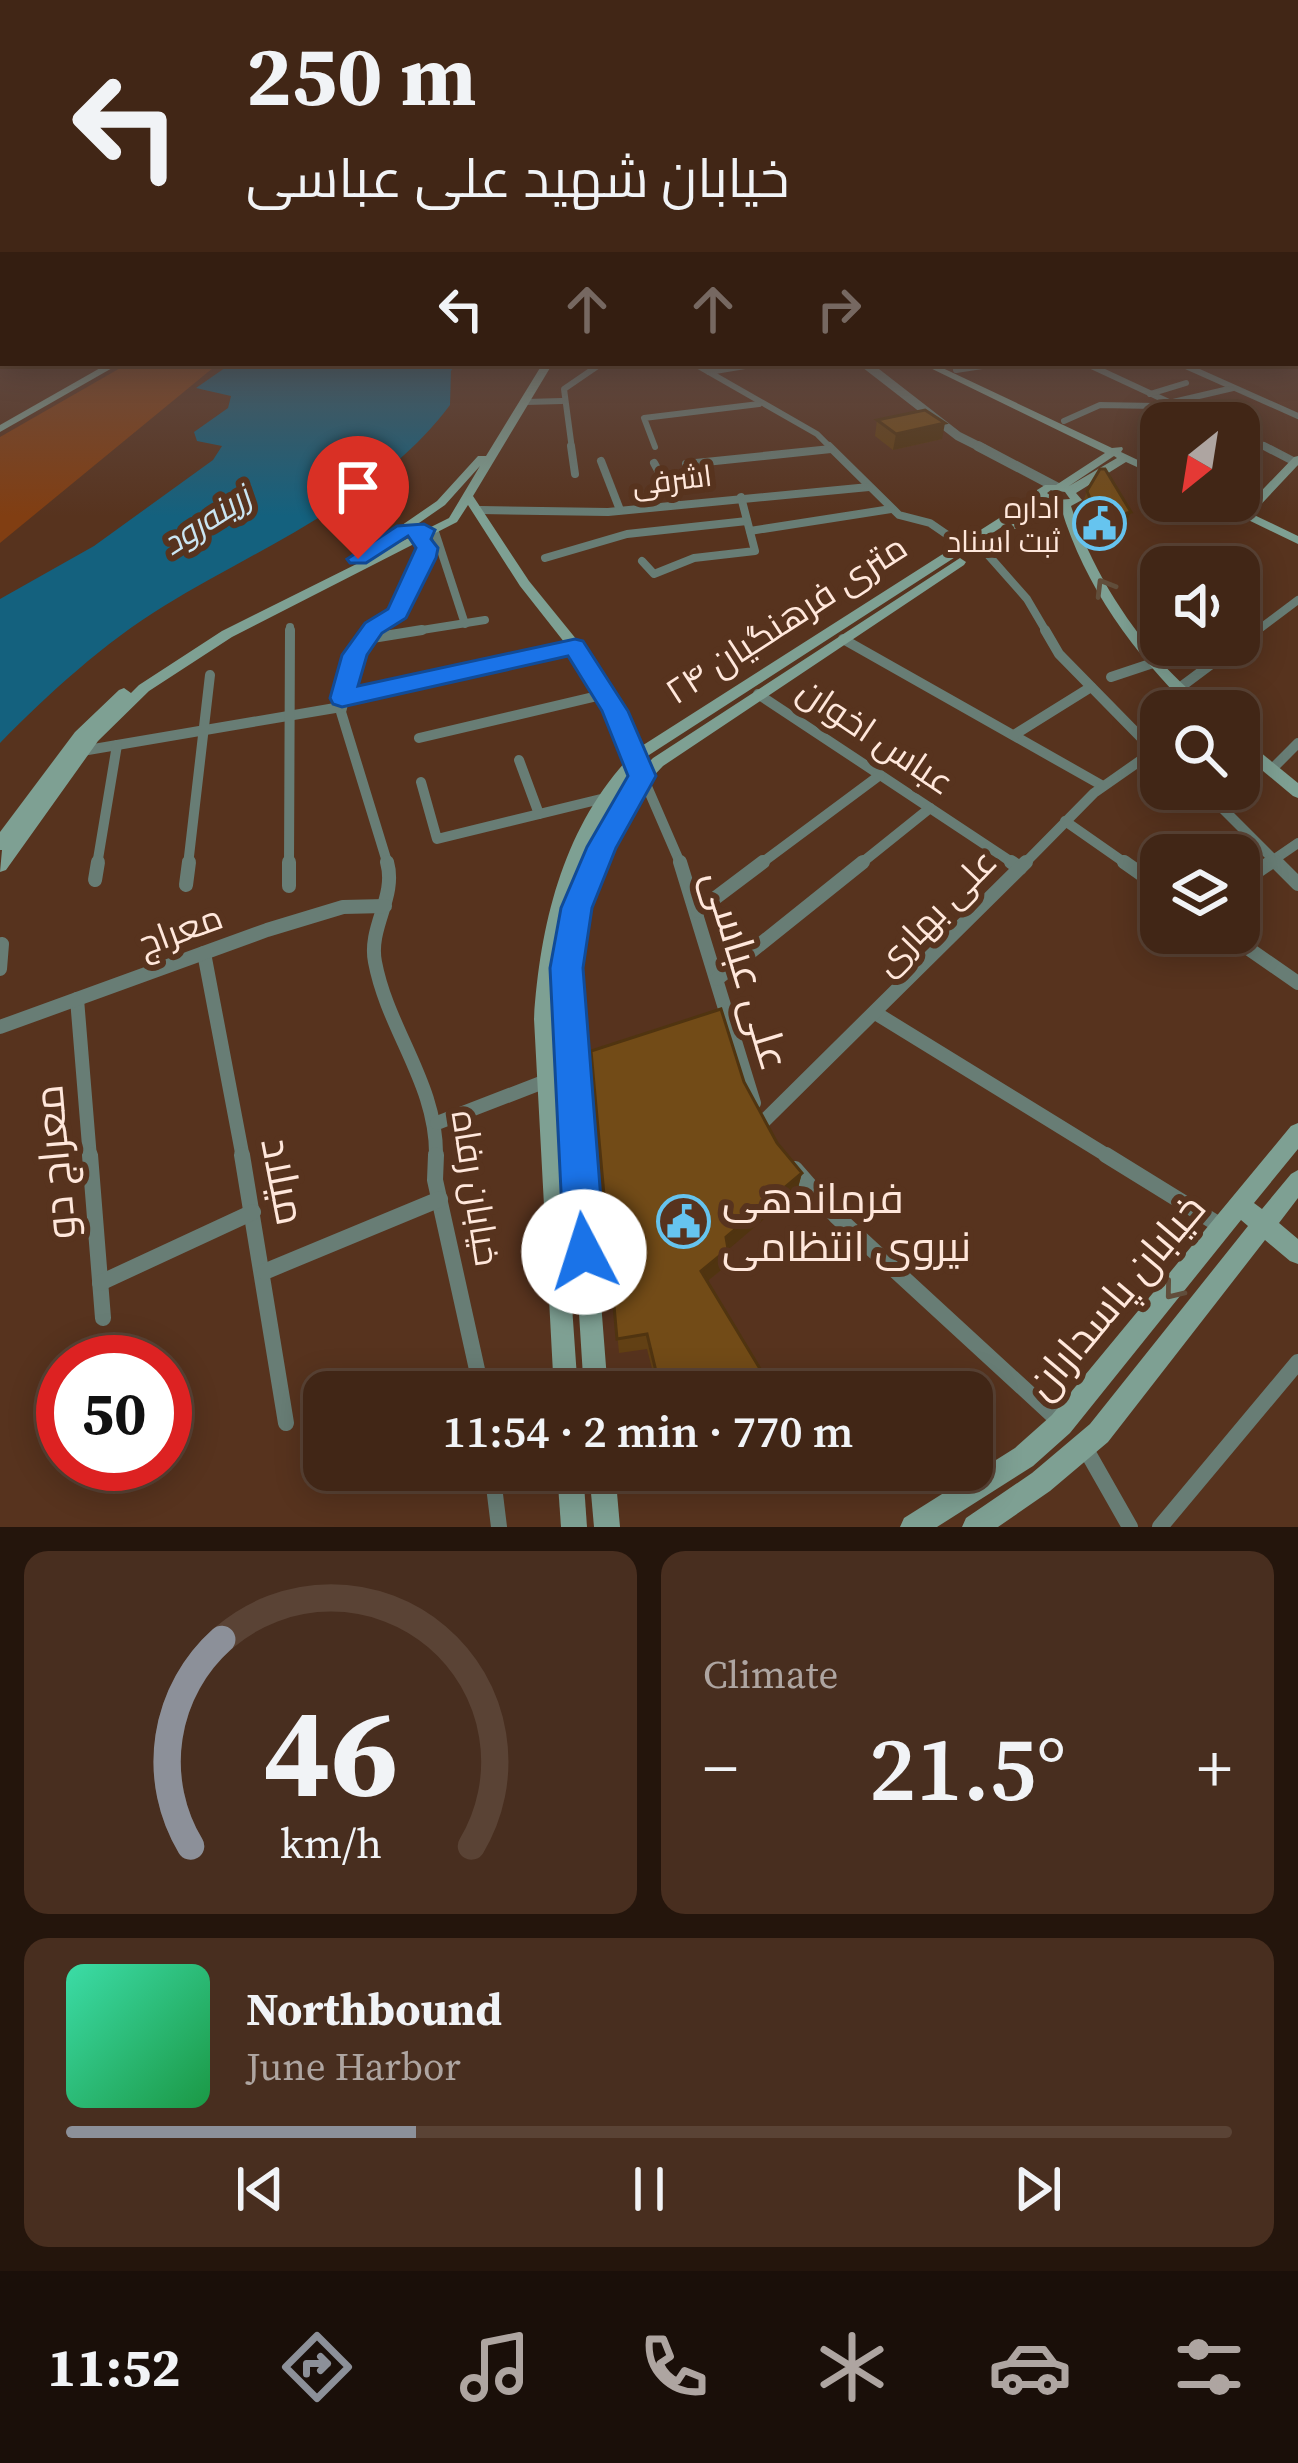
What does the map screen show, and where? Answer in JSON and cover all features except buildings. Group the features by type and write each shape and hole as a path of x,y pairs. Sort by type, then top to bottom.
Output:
{"main road":[{"path":"0,429 98,373"},
{"path":"0,844 80,736 134,685 215,632 404,530 438,506 476,469 537,373"},
{"path":"0,865 82,752 130,699 204,648 318,586 421,540 471,506 539,373"},
{"path":"948,373 1140,459"},
{"path":"963,373 1140,463"},
{"name":"۲۴ متری فرهنگیان","path":"565,1371 545,966 557,904 609,797 638,769 753,690 1123,453"},
{"path":"1260,502 1297,460"},
{"path":"1056,494 1087,560 1140,641"},
{"path":"438,506 447,514 471,506"},
{"path":"471,506 606,694 638,769"},
{"path":"1260,517 1298,530"},
{"path":"1260,519 1298,540"},
{"path":"404,530 422,529 421,540"},
{"name":"۲۴ متری فرهنگیان","path":"753,690 843,639 974,547"},
{"path":"1157,666 1178,689"},
{"path":"1260,761 1298,792"},
{"name":"۲۴ متری فرهنگیان","path":"595,1371 578,1065 566,968 577,908 638,769"},
{"name":"خیابان پاسداران","path":"913,1527 1024,1457 1061,1424 1298,1133"},
{"name":"خیابان پاسداران","path":"975,1527 1084,1446 1298,1181"},
{"path":"1241,1206 1298,1253"},
{"path":"571,1491 574,1527"},
{"path":"604,1491 607,1527"}],"street":[{"path":"574,474 562,401 564,389 587,373"},
{"path":"711,373 817,434 891,509 974,547 1028,599 1060,653 1140,737"},
{"path":"877,373 946,428 1056,494"},
{"path":"1107,373 1167,402"},
{"path":"1201,373 1298,416"},
{"path":"1150,394 1186,383"},
{"path":"1173,402 1233,388"},
{"path":"526,402 562,401"},
{"path":"655,447 644,418 762,403"},
{"path":"1064,421 1100,405 1140,404"},
{"path":"1260,443 1297,460"},
{"path":"686,464 831,449"},
{"path":"601,460 620,510"},
{"path":"654,463 676,503"},
{"name":"اشرفی","path":"471,506 620,510 868,488"},
{"path":"642,561 654,574 694,558 755,550 741,497"},
{"path":"544,558 626,534 891,509"},
{"path":"435,532 465,624"},
{"path":"342,703 355,655 365,639 398,613 425,558 427,548 421,540"},
{"path":"1260,628 1298,600"},
{"path":"365,639 485,620"},
{"path":"289,886 290,627"},
{"path":"843,639 1103,786"},
{"path":"82,752 290,716 575,646"},
{"path":"1111,677 1145,666"},
{"path":"1178,689 1209,666"},
{"path":"186,885 210,674"},
{"path":"1013,735 1091,687"},
{"name":"عباس اخوان","path":"753,690 1020,868"},
{"path":"419,738 606,694"},
{"name":"خیابان رفاه","path":"342,703 390,873 385,906 373,933 375,964 437,1123 435,1180 477,1371"},
{"path":"1271,770 1298,743"},
{"path":"94,880 117,745"},
{"path":"519,760 539,814"},
{"name":"علی بهاری","path":"771,1135 877,1014 1065,821 1103,786 1140,765"},
{"name":"علی عباسی","path":"638,769 698,910 751,1097 771,1135 836,1216 1061,1424"},
{"path":"698,910 880,775"},
{"path":"421,782 437,839 609,797"},
{"path":"717,979 930,808"},
{"path":"1225,810 1298,884"},
{"path":"1065,821 1140,873"},
{"path":"1260,867 1298,843"},
{"name":"معراج","path":"0,1027 343,908 385,906"},
{"path":"0,970 2,944"},
{"name":"میلاد","path":"204,953 264,1272 286,1423"},
{"path":"1256,954 1298,983"},
{"name":"معراج دو","path":"77,999 103,1318"},
{"path":"877,1014 1224,1228"},
{"path":"707,1022 728,1016"},
{"path":"437,1123 547,1081"},
{"path":"264,1272 440,1199"},
{"path":"100,1283 253,1212"},
{"path":"1160,1527 1298,1362"},
{"path":"1084,1446 1130,1527"},
{"path":"495,1491 499,1527"}],"shaded area":[{"path":"111,373 207,373 0,543 0,437"}],"water":[{"name":"زرینه‌رود","path":"217,373 451,373 450,405 389,468 317,519 142,620 78,670 0,743 0,599 94,546 213,460 222,446 197,441 194,432 228,408 231,396 196,388"}],"place":[{"name":"اداره ثبت اسناد","path":"1099,524"},
{"name":"فرماندهی نیروی انتظامی","path":"683,1222"}],"route":[{"path":"358,559 404,530 424,530 425,558 398,613 374,628 355,655 342,698 575,646 615,711 642,776 602,847 577,908 566,968 584,1252"}]}
